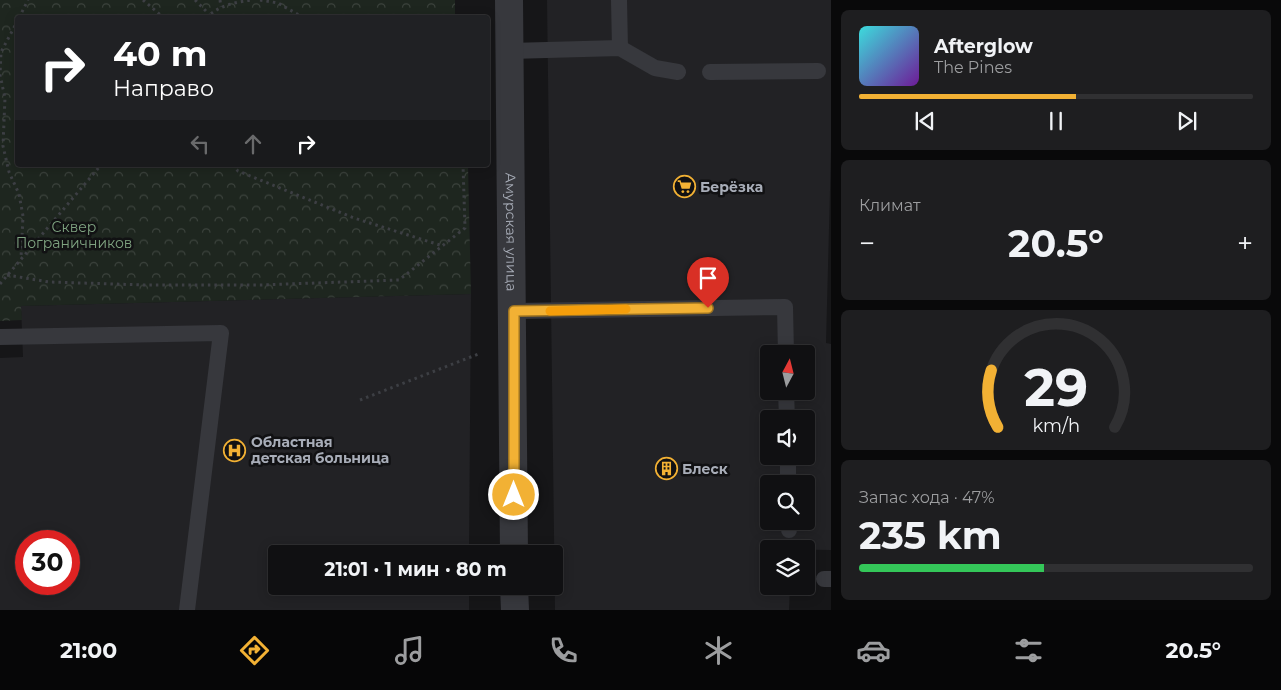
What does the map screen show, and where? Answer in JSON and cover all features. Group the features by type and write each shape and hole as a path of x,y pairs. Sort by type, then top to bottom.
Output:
{"street":[{"name":"Амурская улица","path":"509,0 514,311 514,545"},
{"path":"514,595 514,610"}],"lane":[{"path":"619,0 620,48"},
{"path":"510,51 620,48 655,68 678,72"},
{"path":"710,72 818,71"},
{"path":"514,311 785,307 786,345"},
{"path":"0,337 221,333 186,610"}],"path":[{"path":"20,15 28,0"},
{"path":"143,0 160,15"},
{"path":"195,0 207,15"},
{"path":"220,0 221,7"},
{"path":"209,15 221,7 238,1 252,0"},
{"path":"260,0 278,3 299,15"},
{"path":"15,25 1,52 0,75 4,98 3,146 9,172 19,194 23,216 22,258"},
{"path":"0,284 99,167"},
{"path":"234,167 238,171 354,218 443,246"},
{"path":"7,275 50,282 146,285 260,285 399,280 465,228 463,167"},
{"path":"360,400 470,357"}],"shaded area":[{"path":"547,0 831,0 831,152 826,343 831,344 831,550 815,550 815,540 760,540 760,595 790,595 789,610 555,610 555,595 563,595 563,545 554,545"},
{"name":"Областная детская больница","path":"471,294 469,545 268,545 268,595 469,595 469,610 0,610 0,358 23,357 21,306"}],"green space":[{"name":"Сквер Пограничников","path":"0,0 455,0 455,15 15,15 15,167 468,167 471,294 21,306 22,320 0,321"}],"slow traffic":[{"path":"550,311 626,309"}],"place":[{"name":"Берёзка","path":"684,187"},
{"name":"Областная детская больница","path":"235,450"},
{"name":"Блеск","path":"666,469"}],"route":[{"path":"514,495 514,311 708,308"}]}
